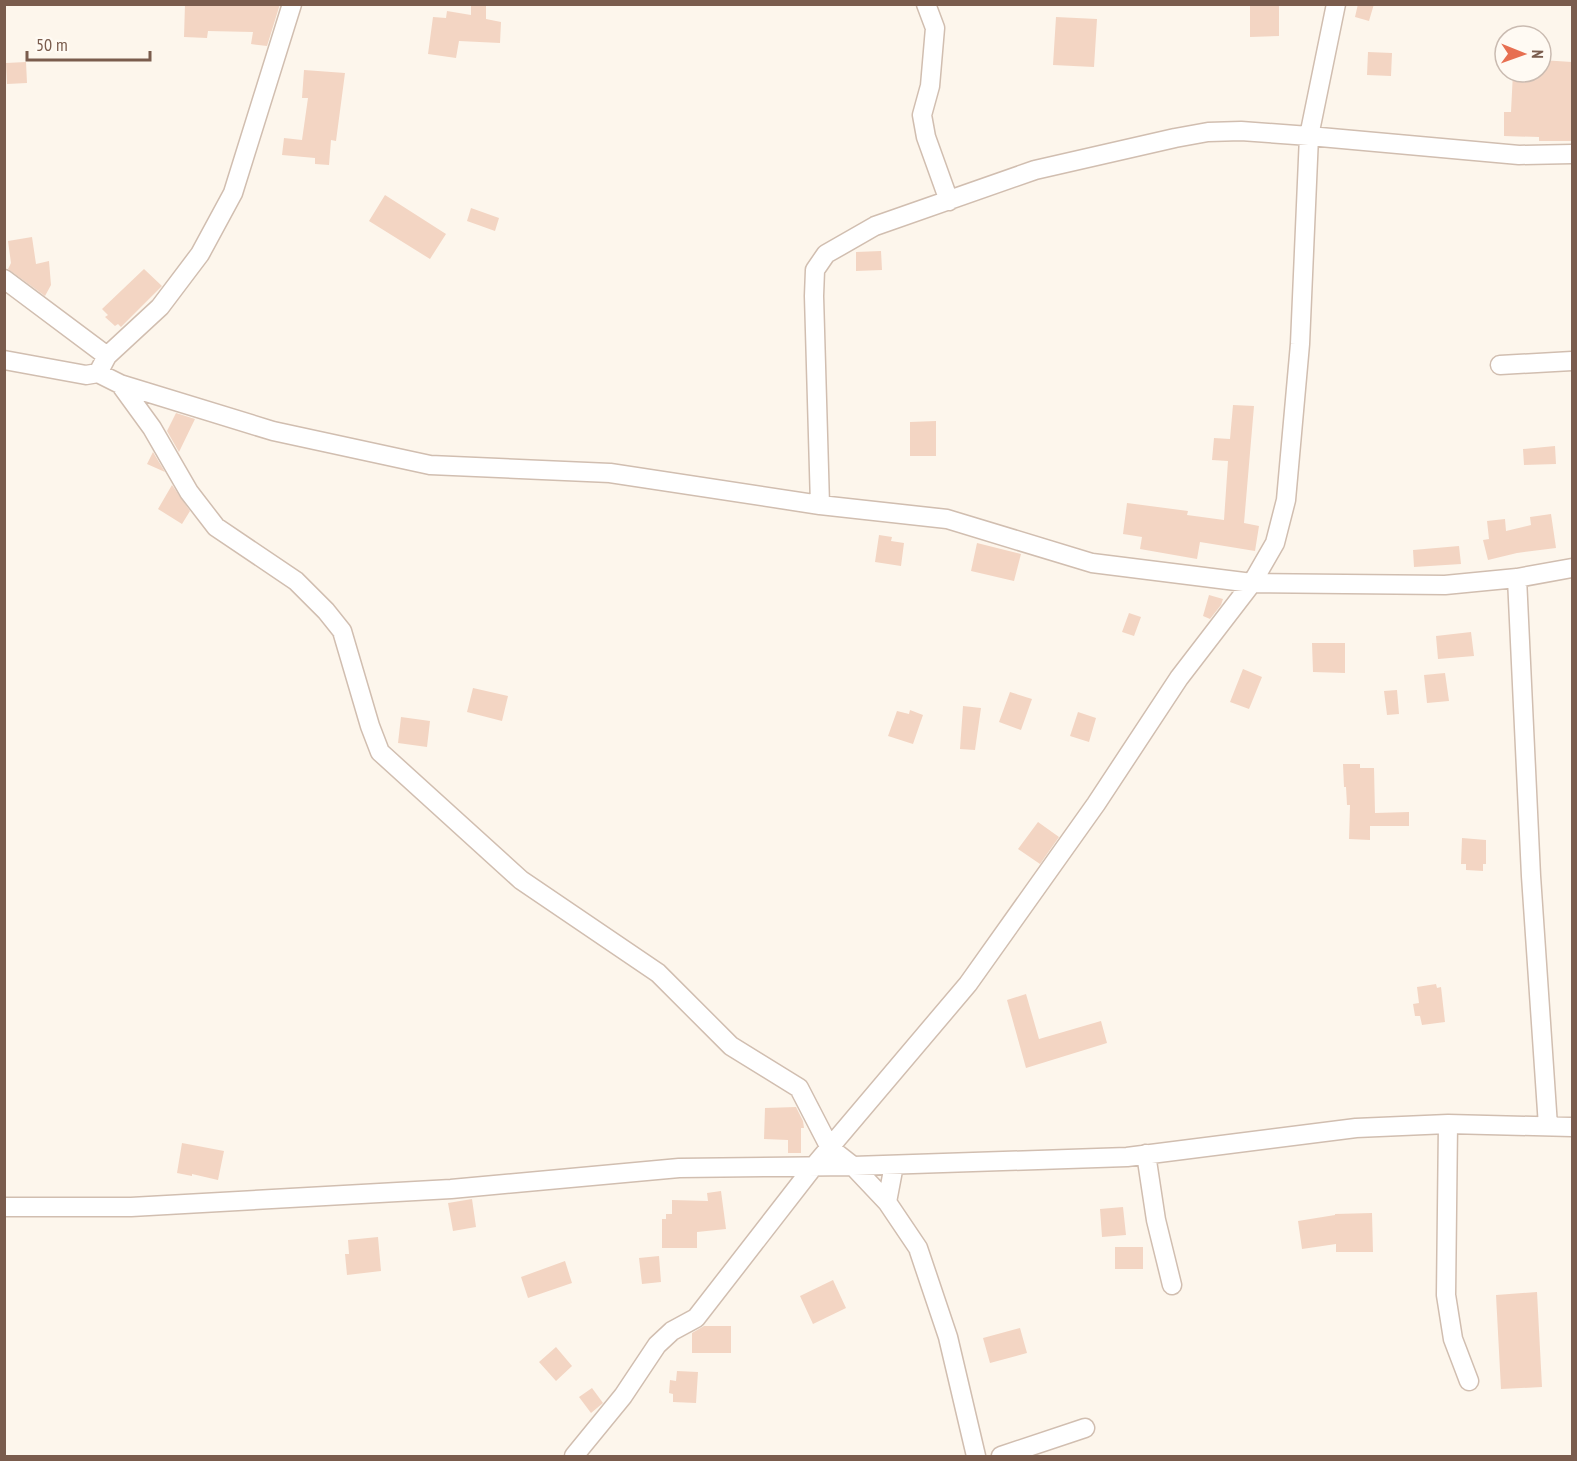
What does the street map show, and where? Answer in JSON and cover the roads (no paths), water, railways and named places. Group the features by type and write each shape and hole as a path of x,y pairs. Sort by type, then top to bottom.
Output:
{"street":[{"path":"4,360 86,375 103,364 160,307 200,254 233,193 292,4"},
{"path":"926,4 935,28 930,86 922,115 926,138 949,201"},
{"path":"574,1456 623,1396 657,1345 672,1331 696,1318 814,1166 968,984 1096,804 1179,678 1252,583 1275,543 1286,500 1300,344 1309,136 1336,4"},
{"path":"820,506 815,270 826,254 875,226 1035,170 1208,132 1309,136 1519,155 1572,154"},
{"path":"4,279 103,364 152,428 189,492 216,527 296,581 326,610 342,631 369,726 380,752 521,880 658,973 731,1046 799,1088 830,1148 853,1166 887,1202 918,1248 948,1337 976,1456"},
{"path":"1500,365 1572,361"},
{"path":"120,384 273,430 430,465 610,473 820,506 947,519 1092,563 1252,583 1445,585 1517,578 1572,568"},
{"path":"1517,578 1531,876 1548,1126"},
{"path":"1448,1124 1446,1295 1453,1339 1469,1381"},
{"path":"4,1207 143,1206 451,1189 679,1168 894,1165 1127,1157 1356,1128 1448,1124 1572,1126"},
{"path":"1146,1154 1156,1220 1172,1285"},
{"path":"887,1202 894,1165"},
{"path":"1001,1456 1085,1428"}]}
